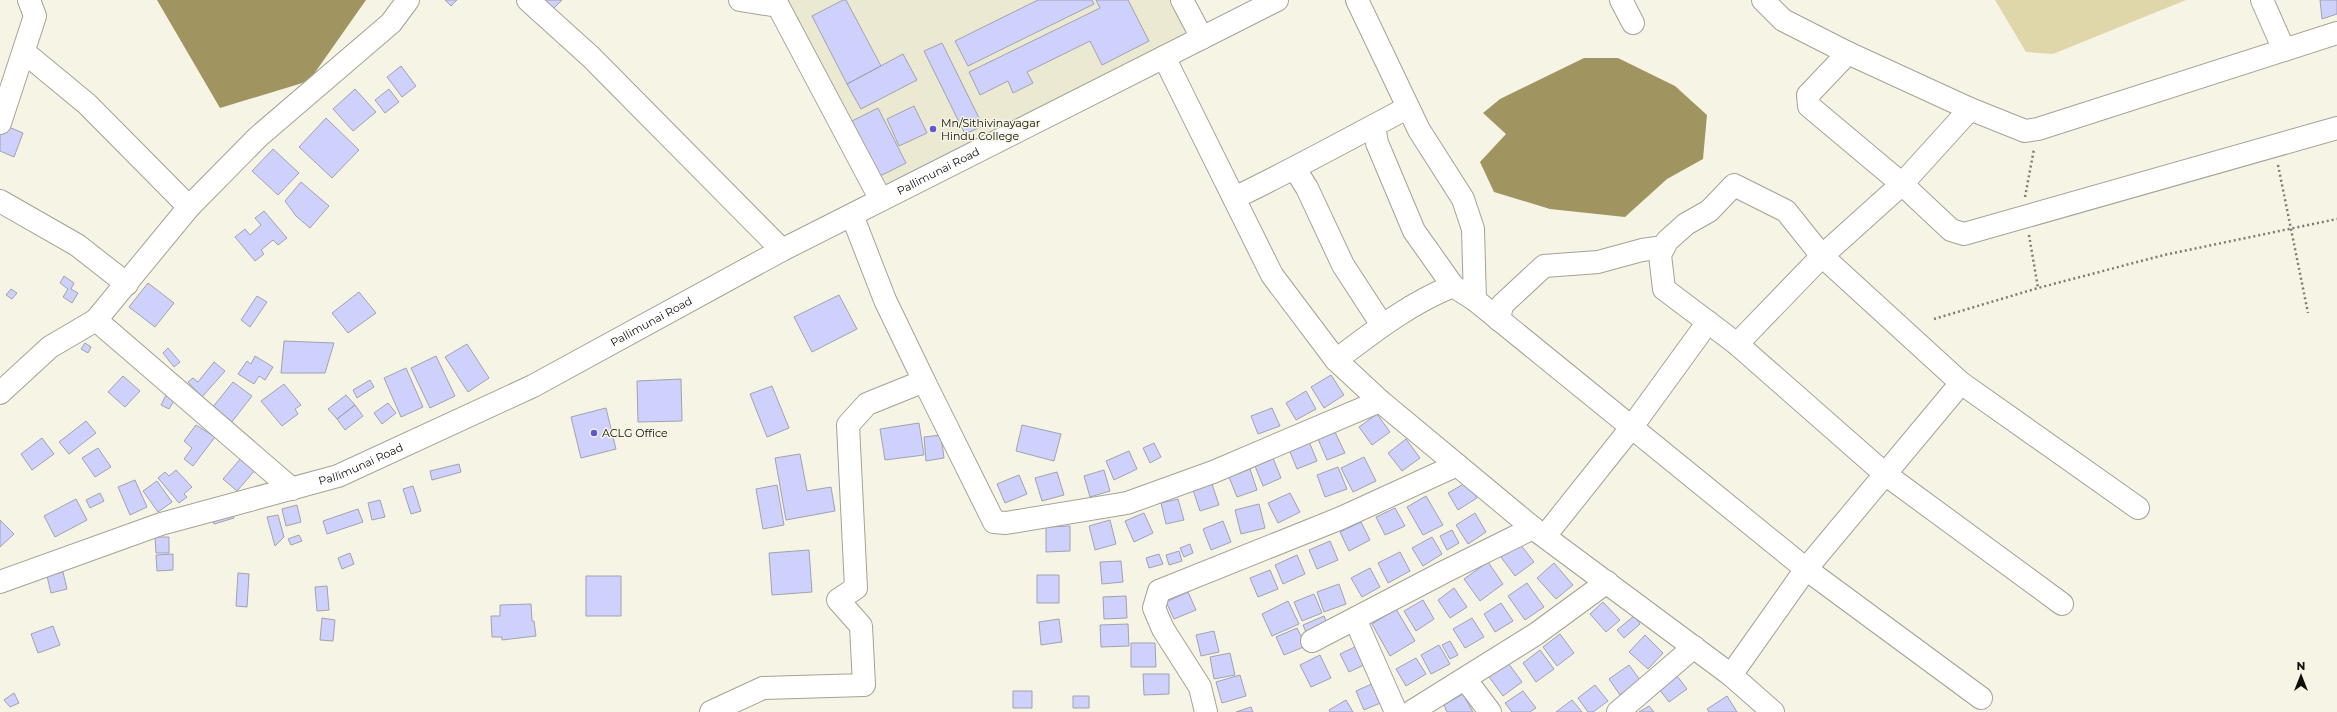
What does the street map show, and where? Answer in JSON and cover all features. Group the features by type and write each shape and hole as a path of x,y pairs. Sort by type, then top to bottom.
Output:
{"street":[{"path":"0,123 35,16 29,0"},
{"path":"0,393 50,347 96,320 189,207 258,137 391,23 408,0"},
{"path":"528,0 591,57 782,250"},
{"path":"740,0 777,3 881,200"},
{"path":"1182,0 1202,38"},
{"name":"Pallimunai Road","path":"0,582 161,524 338,476 533,386 782,250 1277,0"},
{"path":"1357,0 1419,130 1463,199 1473,229 1475,300"},
{"path":"1621,0 1633,23"},
{"path":"1763,0 1784,20 1848,53 1970,109 2025,131 2038,129 2337,33"},
{"path":"2262,0 2284,50"},
{"path":"24,52 88,104 189,207"},
{"path":"1848,53 1808,95 1808,103 1902,184 1952,230 1964,234 2337,128"},
{"path":"1164,57 1272,275 1336,360 1380,401 1539,532 1694,647 1730,675 1773,712"},
{"path":"1234,198 1294,169 1408,108"},
{"path":"1737,344 1822,256 1902,184 1970,109"},
{"path":"1374,126 1377,143 1414,231 1453,286 1475,300 1806,569 1981,698"},
{"path":"1294,169 1307,188 1343,265 1382,325"},
{"path":"2062,604 1885,474 1737,344 1664,289 1660,256 1666,244 1686,224 1709,211 1729,191 1786,211 1822,256 1961,383 2138,508"},
{"path":"0,201 77,245 127,284"},
{"path":"852,215 885,300 994,522 1006,523 1126,503 1213,472 1380,401"},
{"path":"1499,320 1502,305 1544,266 1598,262 1666,244"},
{"path":"1336,360 1382,325 1428,295 1453,286"},
{"path":"96,320 292,489"},
{"path":"1312,641 1355,619 1539,532 1631,428 1708,322"},
{"path":"711,712 763,688 864,684 862,626 838,600 856,588 848,425 867,404 924,381"},
{"path":"1730,675 1806,569 1961,383"},
{"path":"1206,712 1200,688 1163,629 1154,608 1159,591 1341,518 1457,465"},
{"path":"1411,712 1466,680 1536,634 1607,582"},
{"path":"1355,619 1396,712"},
{"path":"1618,712 1694,647"},
{"path":"1466,680 1490,712"}],"path":[{"path":"2274,145 2308,313"},
{"path":"1934,319 2038,288 2164,255 2291,230 2337,219"}],"shaded area":[{"path":"157,0 366,0 309,81 220,108"},
{"name":"Mn/Sithivinayagar Hindu College","path":"775,0 1182,0 1202,38 881,200"},
{"path":"1995,0 2186,0 2053,54 2026,52"},
{"path":"1584,58 1618,58 1675,86 1707,115 1703,159 1667,179 1625,217 1550,209 1494,192 1480,162 1506,134 1483,113 1500,99"}],"building":[{"path":"445,0 457,0 451,6"},
{"path":"539,0 562,0 550,12"},
{"path":"843,0 846,0 881,66 847,84 812,16"},
{"path":"1038,0 1092,0 1094,4 968,66 955,41"},
{"path":"1096,0 1128,0 1149,41 1102,65 1090,41 1027,72 1033,83 1013,93 1008,81 980,95 969,72 1100,8"},
{"path":"2320,0 2337,0 2337,14 2322,19"},
{"path":"942,43 983,126 965,134 924,51"},
{"path":"903,54 917,80 861,109 847,84"},
{"path":"401,66 416,86 402,97 387,77"},
{"path":"355,89 376,112 353,131 333,109"},
{"path":"389,89 399,102 385,113 375,100"},
{"path":"914,106 927,133 899,146 887,119"},
{"path":"878,108 906,163 880,176 852,121"},
{"path":"326,118 359,150 332,178 299,147"},
{"path":"4,125 23,133 14,157 0,151 0,135"},
{"path":"273,149 299,173 278,195 252,171"},
{"path":"301,182 329,206 310,228 296,216 285,201"},
{"path":"264,211 287,238 278,245 273,240 261,250 264,254 255,261 235,237 245,229 250,235 261,225 255,218"},
{"path":"64,276 74,283 71,289 78,293 72,303 63,297 68,289 60,283"},
{"path":"148,283 174,303 155,327 129,307"},
{"path":"11,289 17,293 12,299 6,295"},
{"path":"359,292 376,313 348,333 332,313"},
{"path":"839,295 857,329 812,352 794,317"},
{"path":"257,296 267,302 250,327 241,320"},
{"path":"284,341 334,343 325,373 281,373"},
{"path":"85,343 91,347 88,353 81,349"},
{"path":"467,344 489,378 468,392 445,357"},
{"path":"168,348 180,362 174,367 163,353"},
{"path":"255,356 273,367 265,380 259,376 254,384 238,374 247,361 251,364"},
{"path":"436,356 455,396 430,408 411,368"},
{"path":"214,362 225,371 202,397 188,382 193,378 198,382"},
{"path":"406,368 423,407 401,417 384,378"},
{"path":"1331,375 1344,395 1324,408 1311,387"},
{"path":"123,376 140,391 125,407 108,392"},
{"path":"681,379 682,421 638,422 637,381"},
{"path":"370,380 374,387 357,398 353,390"},
{"path":"233,382 252,396 231,423 212,408"},
{"path":"284,384 301,405 295,409 298,414 282,426 261,401"},
{"path":"772,386 789,428 767,437 750,394"},
{"path":"1306,391 1316,409 1296,420 1286,403"},
{"path":"166,395 175,399 169,409 161,405"},
{"path":"346,395 355,405 337,419 328,409"},
{"path":"388,403 396,413 382,424 374,413"},
{"path":"355,405 363,416 345,430 337,419"},
{"name":"ACLG Office","path":"606,408 616,449 581,458 571,417"},
{"path":"1272,408 1280,426 1258,434 1251,416"},
{"path":"1377,414 1390,432 1372,445 1359,427"},
{"path":"86,421 96,433 69,454 59,442"},
{"path":"919,423 924,455 885,460 880,429"},
{"path":"196,425 215,437 193,466 184,459 192,448 184,441"},
{"path":"1022,425 1061,434 1054,461 1016,451"},
{"path":"1335,432 1345,453 1327,460 1318,439"},
{"path":"941,435 944,458 926,461 924,437"},
{"path":"42,438 54,454 32,470 21,454"},
{"path":"1308,439 1317,461 1297,469 1288,447"},
{"path":"1406,439 1420,458 1402,471 1388,453"},
{"path":"1154,443 1161,457 1150,463 1143,448"},
{"path":"98,448 111,467 95,477 82,458"},
{"path":"1129,451 1137,469 1114,480 1106,461"},
{"path":"800,454 807,491 831,487 835,511 786,520 775,458"},
{"path":"242,457 256,469 237,491 223,479"},
{"path":"1364,457 1376,481 1353,492 1341,468"},
{"path":"1273,458 1281,478 1263,486 1255,466"},
{"path":"459,464 461,472 432,480 430,471"},
{"path":"1338,467 1347,489 1325,497 1317,475"},
{"path":"1250,469 1257,490 1237,497 1229,477"},
{"path":"176,470 192,487 184,494 187,497 179,503 158,478 165,472 169,476"},
{"path":"1104,470 1110,491 1090,497 1084,476"},
{"path":"1057,472 1064,495 1042,501 1035,478"},
{"path":"1019,475 1027,494 1005,503 997,484"},
{"path":"135,480 147,507 130,515 118,487"},
{"path":"157,481 172,502 158,512 143,491"},
{"path":"1467,482 1477,498 1458,510 1448,493"},
{"path":"1212,484 1219,505 1200,511 1193,490"},
{"path":"777,485 784,525 763,529 756,489"},
{"path":"413,486 421,511 411,514 403,489"},
{"path":"100,493 104,501 90,508 86,500"},
{"path":"1290,493 1300,512 1278,523 1268,503"},
{"path":"1426,496 1443,525 1423,535 1407,507"},
{"path":"76,499 87,520 55,537 44,516"},
{"path":"1178,499 1184,520 1166,524 1161,503"},
{"path":"380,500 385,517 372,520 368,503"},
{"path":"1259,504 1265,528 1241,534 1235,510"},
{"path":"297,505 301,522 286,526 282,509"},
{"path":"1395,508 1405,526 1385,535 1376,517"},
{"path":"358,509 363,522 327,534 323,521"},
{"path":"232,511 234,518 214,524 212,517"},
{"path":"1144,513 1153,533 1134,542 1125,521"},
{"path":"1475,513 1486,532 1468,544 1456,525"},
{"path":"278,515 284,537 275,546 267,517"},
{"path":"0,520 14,534 0,547"},
{"path":"1110,520 1116,544 1095,550 1089,526"},
{"path":"1223,521 1231,542 1211,550 1203,529"},
{"path":"1361,522 1370,540 1349,551 1340,532"},
{"path":"1070,526 1070,551 1046,552 1046,527"},
{"path":"1452,530 1459,543 1447,550 1440,536"},
{"path":"299,535 302,541 291,545 288,539"},
{"path":"155,537 169,537 169,553 156,553"},
{"path":"1432,537 1442,554 1423,566 1412,548"},
{"path":"1330,541 1338,560 1317,569 1309,550"},
{"path":"1190,544 1193,553 1184,557 1180,548"},
{"path":"1520,544 1534,562 1515,576 1501,557"},
{"path":"809,550 812,592 772,595 769,553"},
{"path":"1179,551 1182,561 1169,565 1166,555"},
{"path":"1400,552 1410,571 1388,583 1378,563"},
{"path":"350,553 354,564 342,569 338,558"},
{"path":"173,554 173,570 157,571 156,555"},
{"path":"1159,554 1163,564 1149,568 1146,558"},
{"path":"1297,555 1305,574 1283,584 1275,565"},
{"path":"1121,561 1123,582 1102,584 1100,562"},
{"path":"1488,562 1503,584 1480,601 1464,579"},
{"path":"1554,563 1573,585 1556,599 1537,578"},
{"path":"1370,568 1380,587 1362,597 1351,578"},
{"path":"1270,570 1278,589 1258,597 1250,578"},
{"path":"63,572 67,589 51,593 47,576"},
{"path":"238,573 249,574 247,607 236,606"},
{"path":"1037,575 1059,575 1059,603 1037,603"},
{"path":"586,576 621,576 621,616 586,616"},
{"path":"1527,583 1544,607 1525,620 1508,596"},
{"path":"1339,584 1346,604 1324,612 1317,592"},
{"path":"327,586 329,610 317,611 315,587"},
{"path":"1454,588 1467,607 1450,618 1438,600"},
{"path":"1188,592 1196,610 1174,619 1166,602"},
{"path":"1314,594 1322,613 1302,621 1294,602"},
{"path":"1126,596 1127,618 1104,619 1103,597"},
{"path":"1423,600 1434,619 1416,631 1404,611"},
{"path":"1288,601 1299,624 1272,636 1262,614"},
{"path":"1603,602 1620,620 1606,632 1590,614"},
{"path":"1501,603 1513,621 1495,632 1484,614"},
{"path":"531,604 532,621 534,621 536,636 502,640 502,637 492,637 491,616 500,616 500,605"},
{"path":"1396,609 1415,641 1390,656 1372,624"},
{"path":"1324,616 1329,628 1308,637 1303,625"},
{"path":"1634,616 1640,624 1624,638 1617,630"},
{"path":"322,618 335,620 333,641 320,640"},
{"path":"1472,618 1484,637 1465,648 1453,629"},
{"path":"1059,619 1062,642 1041,645 1039,622"},
{"path":"1128,624 1129,646 1101,647 1100,625"},
{"path":"53,626 60,645 38,653 31,634"},
{"path":"1297,628 1306,646 1284,655 1276,637"},
{"path":"1214,631 1219,652 1201,656 1196,635"},
{"path":"1560,634 1574,653 1557,666 1543,647"},
{"path":"1645,635 1663,653 1648,669 1629,652"},
{"path":"1450,641 1458,655 1450,659 1442,645"},
{"path":"1131,643 1155,643 1156,667 1131,667"},
{"path":"1439,645 1450,664 1431,674 1421,655"},
{"path":"1357,646 1366,664 1349,672 1340,654"},
{"path":"1540,650 1554,669 1536,682 1523,663"},
{"path":"1230,653 1235,675 1214,679 1210,657"},
{"path":"1320,655 1331,678 1311,687 1300,665"},
{"path":"1416,658 1426,674 1406,686 1396,669"},
{"path":"1506,660 1522,682 1503,696 1487,674"},
{"path":"1629,665 1640,680 1620,695 1609,679"},
{"path":"1674,672 1687,689 1669,702 1656,685"},
{"path":"1143,674 1169,674 1169,694 1144,695"},
{"path":"1240,675 1246,696 1222,703 1216,682"},
{"path":"1376,682 1385,701 1364,710 1356,691"},
{"path":"1595,685 1608,701 1593,712 1588,712 1578,698"},
{"path":"1013,691 1032,691 1032,708 1013,708"},
{"path":"1523,691 1536,708 1530,712 1512,712 1505,703"},
{"path":"14,693 19,703 10,707 4,700"},
{"path":"1463,694 1473,712 1447,712 1444,705"},
{"path":"1073,696 1089,696 1089,708 1073,708"},
{"path":"1727,696 1737,712 1709,712 1707,709"},
{"path":"1346,700 1353,712 1330,712 1329,710"},
{"path":"1572,700 1582,712 1556,712"},
{"path":"1649,706 1654,712 1639,712"},
{"path":"1251,707 1253,712 1236,712"}],"place":[{"name":"Mn/Sithivinayagar Hindu College","path":"933,129"},
{"name":"ACLG Office","path":"594,433"}]}
